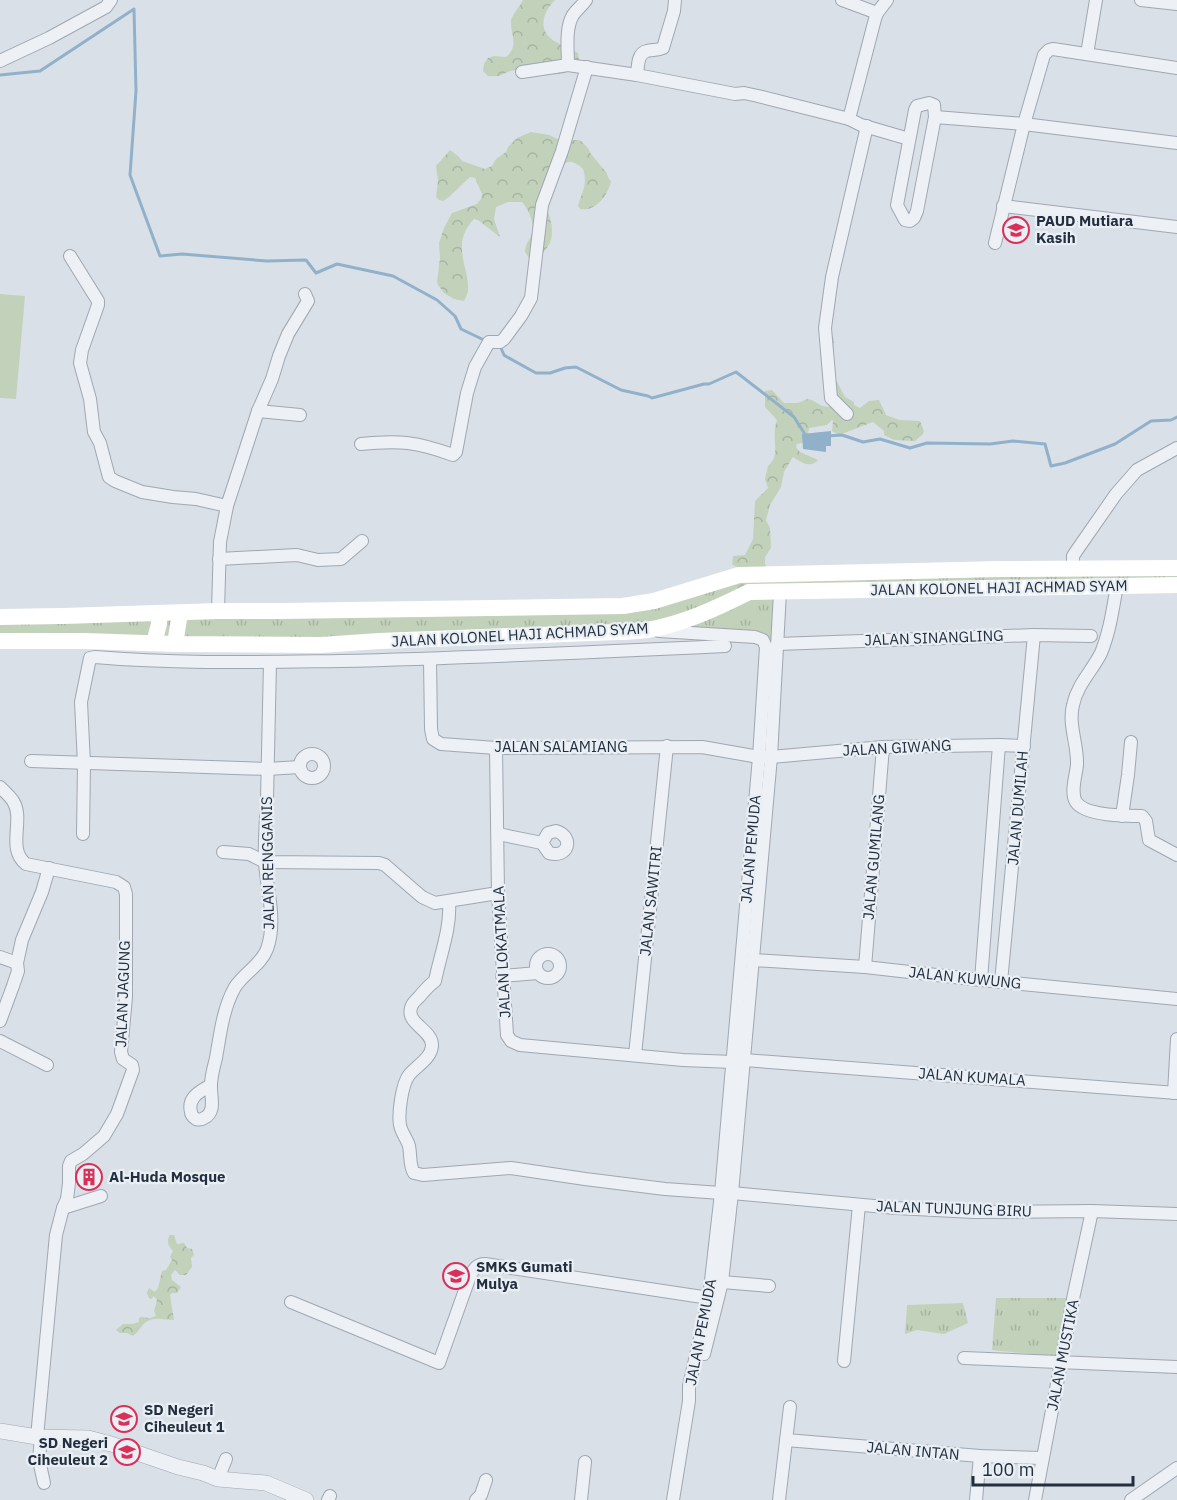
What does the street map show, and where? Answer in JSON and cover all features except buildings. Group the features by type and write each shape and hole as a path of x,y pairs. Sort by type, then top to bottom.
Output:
{"main road":[{"name":"JALAN KOLONEL HAJI ACHMAD SYAM","path":"0,617 218,611 623,606 654,601 739,575 1177,567"},
{"path":"921,571 922,589"},
{"name":"JALAN KOLONEL HAJI ACHMAD SYAM","path":"0,641 321,645 646,630 704,614 749,592 1177,585"},
{"path":"176,644 180,613"},
{"path":"154,643 159,614"}],"street":[{"path":"0,61 50,38 106,7 111,0"},
{"path":"568,65 568,37 571,19 586,0"},
{"path":"637,75 642,53 663,48 675,0"},
{"path":"842,0 876,13"},
{"path":"849,119 876,13 887,0"},
{"path":"1087,54 1095,0"},
{"path":"1141,0 1177,4"},
{"path":"995,243 1024,124 1044,55 1047,52 1053,49 1177,68"},
{"path":"522,72 568,65 637,75 735,94 744,93 849,119 909,139"},
{"path":"361,444 389,441 416,443 455,454 467,393 480,357 489,342 500,342 504,339 531,298 542,205 562,151 587,67"},
{"path":"928,103 934,105 934,117 917,211 914,218 909,221 905,220 897,205 915,110 917,106 928,103"},
{"path":"934,117 1024,124 1177,143"},
{"path":"847,414 831,398 825,328 832,277 867,126"},
{"path":"1003,206 1177,227"},
{"path":"70,256 98,301 80,363 90,399 94,432 100,443 110,477 142,492 196,499 227,506"},
{"path":"218,611 220,542 227,506 258,411 279,356 288,334 308,301 305,294"},
{"path":"258,411 300,415"},
{"path":"1073,568 1073,556 1116,494 1137,470 1177,448"},
{"path":"219,559 297,555 318,560 341,560 362,540"},
{"path":"1117,585 1107,636 1091,671 1080,686 1073,705 1071,717 1077,755 1074,788 1076,802 1085,809 1122,816 1142,816 1146,821 1149,840 1177,855"},
{"name":"JALAN PEMUDA","path":"689,1401 696,1387 722,1282 727,1193 780,592"},
{"name":"JALAN PEMUDA","path":"646,630 755,637 763,640 766,647 765,757 753,960 739,1061"},
{"name":"JALAN SINANGLING","path":"777,644 1034,635 1091,636"},
{"name":"JALAN DUMILAH","path":"1001,982 1034,635"},
{"path":"83,834 84,764 81,702 90,658 270,662 430,659 725,646"},
{"name":"JALAN SALAMIANG","path":"430,659 431,729 433,739 441,744 496,748 702,747 765,757"},
{"name":"JALAN RENGGANIS","path":"211,1085 230,998 242,977 260,961 267,948 272,914 265,862 270,662"},
{"path":"1122,816 1131,742"},
{"name":"JALAN DUMILAH","path":"981,980 999,745"},
{"name":"JALAN SAWITRI","path":"635,1056 667,746"},
{"name":"JALAN GIWANG","path":"765,757 883,747 1024,746"},
{"name":"JALAN GUMILANG","path":"864,967 883,747"},
{"name":"JALAN LOKATMALA","path":"496,748 498,893 502,976 507,1035 511,1041 520,1046 635,1056 768,1062"},
{"path":"31,762 267,769 300,767"},
{"name":"JALAN JAGUNG","path":"0,787 13,800 16,808 16,837 22,861 26,864 116,882 124,887 126,894 126,997 121,1053 123,1059 132,1065 133,1070 117,1114 104,1136 71,1161 69,1166 67,1199 56,1235 39,1437 39,1460 44,1483"},
{"path":"498,834 542,843"},
{"path":"224,852 249,854 265,862 379,863 385,865 422,897 435,903 498,893"},
{"path":"0,1022 18,971 17,963 22,940 42,892 49,868"},
{"name":"JALAN TUNJUNG BIRU","path":"449,902 447,932 435,981 426,987 410,1010 415,1022 430,1037 432,1044 428,1055 409,1075 400,1102 400,1125 409,1146 411,1168 418,1175 511,1168 665,1189 896,1208 974,1212 1092,1211 1177,1215"},
{"path":"0,957 17,963"},
{"name":"JALAN KUWUNG","path":"753,960 864,967 1177,999"},
{"path":"502,976 538,973"},
{"path":"1175,1093 1177,1039"},
{"path":"0,1041 47,1065"},
{"name":"JALAN KUMALA","path":"768,1062 1175,1093"},
{"name":"JALAN PEMUDA","path":"689,1401 689,1386 709,1298 727,1193"},
{"path":"63,1208 101,1196"},
{"path":"844,1360 859,1205"},
{"name":"JALAN MUSTIKA","path":"1035,1500 1092,1211"},
{"path":"291,1302 439,1363 470,1276 480,1264 709,1298"},
{"path":"722,1282 769,1286"},
{"path":"964,1358 1177,1367"},
{"path":"673,1500 689,1401"},
{"path":"779,1500 790,1407"},
{"path":"0,1431 39,1437 88,1438 218,1479 266,1483 306,1500"},
{"name":"JALAN INTAN","path":"786,1440 980,1456 1041,1458"},
{"path":"976,1500 980,1456"},
{"path":"218,1479 226,1459"},
{"path":"581,1500 585,1462"},
{"path":"1131,1500 1177,1468"},
{"path":"476,1500 481,1495 486,1480"}],"green space":[{"path":"523,0 555,0 547,10 544,27 550,38 578,53 579,60 573,68 558,74 516,70 488,76 483,71 488,58 506,57 513,49 511,21"},
{"path":"531,132 549,135 562,141 581,141 611,181 607,192 596,205 580,209 578,206 585,184 583,169 571,162 563,165 546,205 552,229 551,240 543,252 534,258 529,258 525,252 533,226 522,202 508,202 496,207 494,219 500,237 474,219 462,241 468,292 464,301 454,299 444,293 437,282 439,243 452,213 477,204 482,194 475,178 470,177 449,197 443,201 439,200 436,197 438,180 436,166 450,150 462,161 485,169 492,166 517,138"},
{"path":"0,294 25,296 16,399 0,398"},
{"path":"830,332 834,340 832,366 835,378 845,397 860,408 869,401 879,400 886,415 899,420 920,421 923,434 915,441 894,440 884,435 884,431 873,422 839,435 832,431 832,420 827,425 809,428 805,442 797,444 796,447 800,452 818,460 809,464 802,463 793,457 784,472 781,487 770,505 766,520 770,528 771,548 765,557 765,564 780,592 727,603 714,583 738,568 732,564 733,556 745,555 753,539 755,501 768,488 765,479 768,466 775,454 777,420 765,407 765,391 772,390 784,403 798,403 807,399 829,407 821,356 822,347"},
{"path":"1177,567 1177,585 780,592 722,1282 696,1387 689,1401 709,1298 763,640 646,630 371,642 0,641 0,617 621,606 739,575"},
{"path":"170,1235 174,1235 177,1244 184,1243 187,1248 192,1249 194,1255 191,1258 192,1267 186,1275 180,1275 175,1270 171,1275 172,1280 181,1287 177,1293 170,1295 174,1320 149,1320 133,1336 120,1333 116,1330 123,1324 139,1322 141,1317 156,1316 154,1311 157,1300 154,1296 149,1298 147,1293 149,1288 155,1292 162,1271 166,1270 172,1260 170,1257 173,1251 168,1241"},
{"path":"996,1298 1072,1298 1061,1357 992,1350"},
{"path":"963,1303 968,1323 944,1334 917,1330 905,1334 907,1305"}],"water":[{"path":"831,431 831,446 826,446 826,452 803,449 802,434"}],"waterway":[{"path":"0,75 40,71 134,9 136,91 130,175 160,256 182,254 267,261 306,260 316,273 337,264 393,276 437,300 455,316 461,329 486,341"},
{"path":"498,346 504,355 536,373 550,373 576,367 621,390 652,398 709,384 736,372 794,417 806,436"},
{"path":"827,436 842,435 863,442 880,439 910,448 927,443 990,444 1013,441 1045,444 1051,466 1115,444 1151,421 1171,420 1177,417"}],"place":[{"name":"PAUD Mutiara Kasih","path":"1016,230"},
{"name":"Al-Huda Mosque","path":"89,1177"},
{"name":"SMKS Gumati Mulya","path":"456,1276"},
{"name":"SD Negeri Ciheuleut 1","path":"124,1419"},
{"name":"SD Negeri Ciheuleut 2","path":"127,1452"}]}
